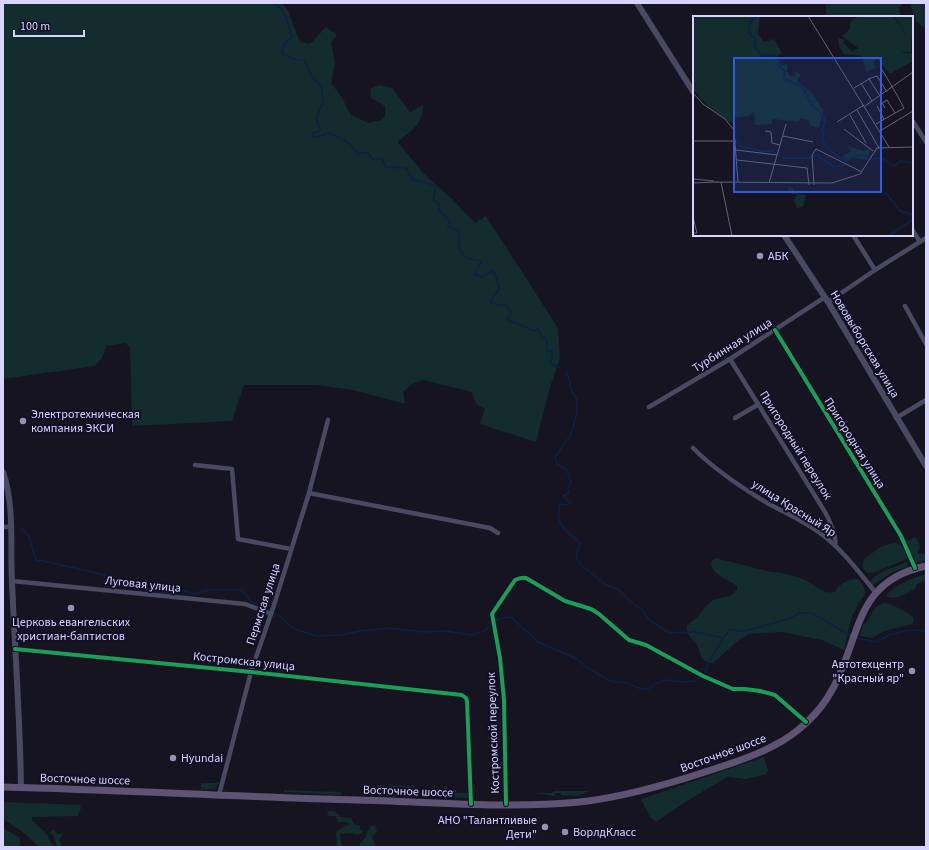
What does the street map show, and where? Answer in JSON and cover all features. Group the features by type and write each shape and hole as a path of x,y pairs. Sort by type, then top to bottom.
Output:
{"main road":[{"name":"Восточное шоссе","path":"3,787 471,804 547,804 591,800 623,795 684,779 752,756 794,734 823,705 834,688 857,627 868,603 876,593 903,573 915,568 926,566"}],"street":[{"path":"637,3 693,91"},
{"path":"913,122 926,142"},
{"path":"913,232 920,242"},
{"name":"Нововыборгская улица","path":"785,236 826,300 896,418 926,465"},
{"path":"854,236 875,270"},
{"name":"Турбинная улица","path":"649,407 926,238"},
{"path":"905,306 926,344"},
{"name":"Пригородная улица","path":"775,330 901,536 915,568"},
{"name":"Пригородный переулок","path":"730,358 827,516 836,540 835,545"},
{"path":"896,418 926,400"},
{"path":"735,418 758,404"},
{"name":"Пермская улица","path":"219,795 251,672 309,493 328,420"},
{"name":"улица Красный Яр","path":"693,448 705,460 732,481 806,524 835,545 854,564 876,593"},
{"path":"195,464 232,469 238,539 241,541 291,549"},
{"path":"3,472 9,491 21,787"},
{"path":"309,493 490,528 498,533"},
{"path":"3,527 11,527"},
{"path":"915,568 926,562"},
{"name":"Костромской переулок","path":"506,804 504,700 500,658 492,614 515,580 522,577 565,601 591,609 629,640 646,645 703,676 733,689 760,691 775,696 806,722"},
{"name":"Луговая улица","path":"12,581 245,604 271,614"},
{"name":"Костромская улица","path":"16,649 251,672 462,695 467,701 471,804"}],"green space":[{"path":"3,3 282,3 288,11 300,42 310,44 326,27 337,35 331,42 335,63 331,83 341,96 351,115 368,123 381,120 385,116 385,106 371,98 370,89 379,85 392,88 410,112 423,105 419,123 398,142 423,173 452,199 475,223 486,216 558,328 560,358 550,387 536,442 480,424 485,409 476,404 472,392 423,380 412,384 403,392 405,404 353,390 318,385 244,385 232,421 132,426 130,347 125,343 106,346 102,358 95,366 3,379"},
{"path":"824,3 926,3 926,29 916,21 910,4 902,4 899,8 901,16 826,16 826,6"},
{"path":"916,537 920,547 917,552 919,554 926,554 926,560 917,563 915,562 907,541"},
{"path":"893,543 899,544 905,550 907,559 875,572 869,573 866,571 862,566 864,559 882,546"},
{"path":"715,558 796,577 805,580 827,592 835,592 844,582 858,579 862,583 866,592 853,614 844,650 822,640 782,632 749,634 740,639 713,663 703,660 697,645 689,635 687,626 713,600 730,596 737,590 737,586 714,570 711,562"},
{"path":"908,562 907,567 894,571 873,585 869,584 881,573"},
{"path":"926,574 926,581 916,585 916,588 909,592 893,598 885,596 904,582"},
{"path":"884,603 896,607 911,615 914,618 913,624 884,631 872,638 860,636 863,625 868,621 873,611 877,606"},
{"path":"764,757 768,771 766,774 746,779 727,777 656,822 650,817 641,799"},
{"path":"201,783 219,783 215,789 201,790"},
{"path":"377,785 410,786 410,790 377,789"},
{"path":"284,790 341,793 340,795 284,792"},
{"path":"379,790 419,792 419,793 413,792 413,796 375,795 374,793 377,793"},
{"path":"554,791 588,792 576,796 561,795 561,793 555,793 555,796 535,793 552,793"},
{"path":"427,792 469,794 467,798 435,797 435,793"},
{"path":"3,802 80,805 81,808 78,816 32,817 32,820 48,835 50,842 55,847 39,847 23,832 3,819"},
{"path":"334,811 341,817 351,818 354,824 360,826 360,829 363,832 358,835 351,833 340,834 342,847 337,847 337,831 350,824 346,822 338,822 335,816 328,815 327,812"},
{"path":"371,826 375,826 377,832 372,836 376,847 360,847 360,843 366,837 366,833"},
{"path":"3,828 20,838 20,845 17,847 3,847"},
{"path":"54,830 57,834 63,834 59,840 61,846 57,846 53,835 50,833"}],"waterway":[{"path":"272,3 283,12 288,22 292,37 283,45 282,53 293,59 304,60 312,77 321,85 323,103 316,117 320,130 313,133 313,136 318,137 328,133 349,143 358,154 368,152 373,160 382,158 386,167 406,168 412,179 436,186 433,200 440,205 439,211 450,220 447,228 452,227 459,233 459,248 466,258 482,261 474,274 482,277 492,271 496,276 499,289 490,302 500,306 505,304 512,313 506,319 534,331 538,328 541,336 547,340 547,351 553,351 551,364 561,368"},
{"path":"566,372 570,381 570,388 577,399 577,414 570,436 555,457 557,464 567,470 571,483 568,487 569,493 563,496 571,502 567,505 560,504 559,517 562,526 580,543 576,556 580,564 606,585 619,590 643,611 649,620 668,632 695,632 723,638 730,630 745,631 788,619 800,613 812,613 851,636"},
{"path":"21,529 29,536 36,560 126,580 145,589 161,592 171,593 181,590 196,594 208,590 242,590 250,601 270,611"},
{"path":"273,613 280,616 294,629 317,636 341,635 360,631 389,628 423,632 445,631 472,635 484,631 492,624"},
{"path":"495,621 498,619 511,617 538,642 575,658 588,668 610,681 627,683 641,689 648,689 657,683 666,680 682,682 695,681 701,677"},
{"path":"856,638 876,642 889,635 910,630 926,631"},
{"path":"704,674 710,660 723,638"}],"cycle path":[{"path":"775,330 901,536 915,568"},
{"path":"506,804 504,700 500,658 492,614 515,580 519,578 526,578 565,601 591,609 629,640 646,645 703,676 733,689 760,691 775,695 806,722"},
{"path":"15,649 251,672 462,695 467,701 471,804"}],"place":[{"name":"АБК","path":"760,256"},
{"name":"Электротехническая компания ЭКСИ","path":"23,421"},
{"name":"Церковь евангельских христиан-баптистов","path":"71,608"},
{"name":"Автотехцентр \"Красный яр\"","path":"912,671"},
{"name":"Hyundai","path":"173,758"},
{"name":"АНО \"Талантливые Дети\"","path":"545,827"},
{"name":"ВорлдКласс","path":"565,832"}]}
